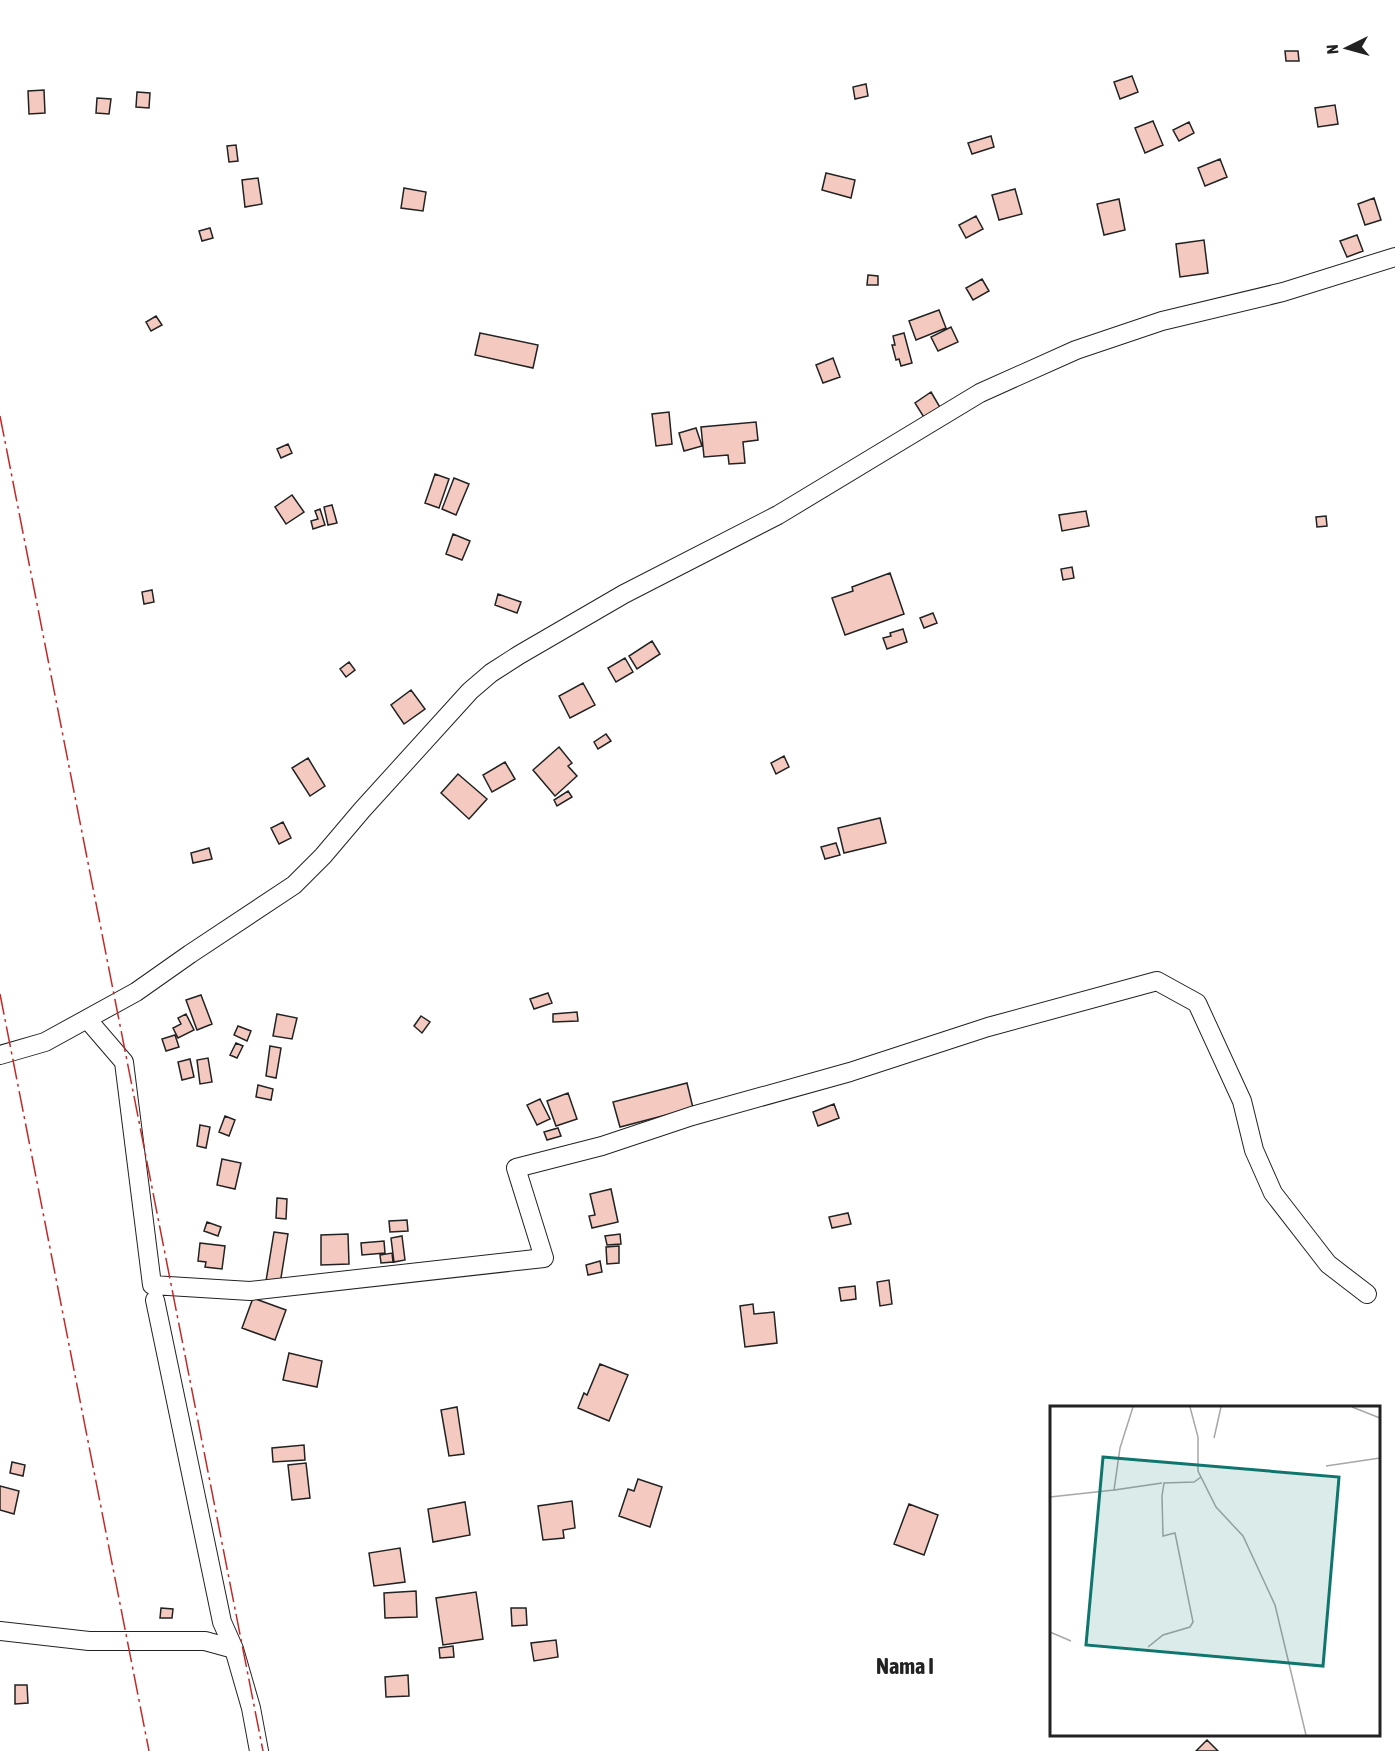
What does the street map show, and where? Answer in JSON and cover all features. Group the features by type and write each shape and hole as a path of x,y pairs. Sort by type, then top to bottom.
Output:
{"street":[{"path":"0,1055 45,1042 136,992 294,885 323,856 470,691 491,673 519,655 624,594 778,515 980,393 1076,350 1162,321 1283,292 1395,257"},
{"path":"87,1019 123,1062 152,1285 250,1291 544,1258 516,1168 602,1146 692,1116 850,1072 988,1027 1157,981 1197,1003 1242,1101 1254,1150 1273,1193 1328,1264 1367,1294"},
{"path":"155,1300 222,1622 234,1649 251,1708 259,1751"},
{"path":"0,1631 89,1641 205,1641 234,1649"}],"building":[{"path":"1285,51 1298,51 1299,61 1286,61"},
{"path":"1132,76 1138,92 1120,99 1114,82"},
{"path":"866,84 868,96 855,99 853,87"},
{"path":"44,90 45,113 29,114 28,91"},
{"path":"137,92 150,93 149,108 136,107"},
{"path":"97,98 111,99 109,114 96,113"},
{"path":"1335,105 1338,124 1318,127 1315,108"},
{"path":"1153,121 1163,145 1145,153 1135,128"},
{"path":"1189,122 1194,133 1179,141 1173,130"},
{"path":"991,136 994,147 972,154 968,143"},
{"path":"236,145 238,161 229,162 227,146"},
{"path":"1220,159 1227,177 1205,186 1198,168"},
{"path":"826,173 855,180 851,198 822,190"},
{"path":"258,178 262,204 245,207 242,180"},
{"path":"404,188 426,192 423,211 401,208"},
{"path":"1015,189 1022,214 999,220 992,195"},
{"path":"1374,198 1381,220 1365,225 1358,204"},
{"path":"1119,199 1125,230 1104,235 1097,204"},
{"path":"976,216 983,229 966,238 959,225"},
{"path":"210,228 213,238 202,241 199,231"},
{"path":"1357,235 1363,251 1347,257 1340,241"},
{"path":"1204,240 1208,273 1180,277 1176,244"},
{"path":"868,275 878,276 878,285 867,285"},
{"path":"982,279 989,291 973,300 966,288"},
{"path":"939,310 946,328 916,340 909,321"},
{"path":"156,316 162,325 151,331 146,322"},
{"path":"951,327 958,342 938,351 931,337"},
{"path":"480,333 538,345 533,368 475,355"},
{"path":"904,333 912,363 901,366 899,359 896,360 892,345 895,345 893,336"},
{"path":"833,358 840,377 823,383 816,365"},
{"path":"931,392 941,409 925,419 915,403"},
{"path":"669,412 672,444 656,446 652,414"},
{"path":"756,422 758,440 743,442 745,463 729,464 728,455 704,457 701,427"},
{"path":"696,428 702,446 684,451 679,433"},
{"path":"288,444 292,453 281,458 277,449"},
{"path":"435,474 449,479 439,508 425,503"},
{"path":"454,478 469,484 456,515 442,509"},
{"path":"292,495 304,512 286,524 275,507"},
{"path":"332,505 337,523 328,525 324,507"},
{"path":"320,509 325,525 313,529 311,521 318,519 315,511"},
{"path":"1086,511 1089,526 1062,531 1059,515"},
{"path":"1326,516 1327,526 1317,527 1316,517"},
{"path":"453,534 470,541 462,560 446,554"},
{"path":"1072,567 1074,578 1063,580 1061,569"},
{"path":"890,573 904,614 845,635 832,598 853,591 852,587"},
{"path":"152,590 154,602 144,604 142,592"},
{"path":"498,594 521,602 517,613 495,605"},
{"path":"933,613 937,623 924,628 920,618"},
{"path":"903,629 907,642 887,649 883,638"},
{"path":"652,641 660,654 637,669 629,656"},
{"path":"625,658 633,672 616,682 608,668"},
{"path":"349,662 355,670 346,677 340,669"},
{"path":"583,683 595,705 570,718 559,696"},
{"path":"411,690 425,709 404,724 391,705"},
{"path":"606,734 611,741 598,749 594,742"},
{"path":"559,747 572,763 568,766 577,776 555,796 533,770"},
{"path":"784,756 789,767 776,774 771,763"},
{"path":"308,758 325,786 310,796 292,768"},
{"path":"505,762 515,779 492,792 483,775"},
{"path":"458,774 487,799 469,819 441,793"},
{"path":"568,791 572,797 557,806 554,800"},
{"path":"880,818 886,843 844,853 838,828"},
{"path":"283,822 291,838 279,844 271,828"},
{"path":"836,843 840,855 825,859 821,847"},
{"path":"209,848 212,859 193,863 191,853"},
{"path":"548,993 552,1003 534,1009 530,999"},
{"path":"201,995 212,1024 197,1030 186,1000"},
{"path":"577,1012 578,1021 553,1022 553,1014"},
{"path":"186,1014 194,1030 178,1038 173,1028 181,1024 178,1018"},
{"path":"277,1014 297,1018 292,1039 273,1036"},
{"path":"421,1016 430,1022 422,1033 414,1026"},
{"path":"238,1026 251,1031 247,1041 234,1035"},
{"path":"175,1035 179,1047 166,1051 162,1039"},
{"path":"236,1043 243,1046 237,1058 230,1055"},
{"path":"270,1046 281,1048 276,1078 266,1076"},
{"path":"208,1058 212,1082 200,1084 197,1060"},
{"path":"190,1059 194,1077 182,1080 178,1062"},
{"path":"687,1083 693,1108 620,1127 613,1102"},
{"path":"258,1085 273,1089 271,1100 256,1097"},
{"path":"568,1093 577,1119 556,1126 547,1101"},
{"path":"540,1099 550,1119 537,1125 527,1105"},
{"path":"834,1104 839,1118 818,1126 813,1112"},
{"path":"225,1116 235,1120 229,1136 219,1132"},
{"path":"200,1125 210,1127 206,1148 197,1146"},
{"path":"558,1128 561,1136 547,1140 544,1132"},
{"path":"222,1159 241,1163 235,1189 217,1185"},
{"path":"611,1189 618,1222 592,1228 589,1216 595,1215 590,1194"},
{"path":"277,1198 287,1199 286,1219 276,1218"},
{"path":"848,1213 851,1224 832,1228 829,1217"},
{"path":"407,1220 408,1231 390,1232 389,1221"},
{"path":"207,1222 221,1227 218,1236 204,1231"},
{"path":"274,1232 288,1234 280,1284 266,1281"},
{"path":"348,1234 349,1264 321,1265 321,1235"},
{"path":"620,1234 621,1244 607,1245 605,1236"},
{"path":"402,1236 405,1260 394,1262 391,1238"},
{"path":"384,1241 385,1253 362,1255 361,1243"},
{"path":"200,1243 225,1246 222,1269 205,1267 206,1262 198,1261"},
{"path":"619,1246 619,1263 607,1264 606,1247"},
{"path":"392,1253 393,1262 381,1263 380,1255"},
{"path":"600,1261 602,1272 588,1275 586,1265"},
{"path":"889,1280 892,1304 880,1306 877,1282"},
{"path":"855,1286 856,1299 841,1301 839,1288"},
{"path":"253,1298 286,1310 275,1340 242,1328"},
{"path":"753,1304 754,1314 774,1312 777,1343 745,1347 740,1306"},
{"path":"289,1353 322,1361 317,1387 283,1380"},
{"path":"600,1364 628,1375 609,1421 578,1408 584,1393 587,1395"},
{"path":"457,1407 464,1454 449,1456 441,1410"},
{"path":"304,1445 305,1460 273,1462 272,1448"},
{"path":"12,1462 25,1465 23,1476 10,1473"},
{"path":"306,1463 310,1498 292,1500 288,1465"},
{"path":"638,1479 662,1487 650,1527 619,1516 628,1489 634,1491"},
{"path":"0,1486 19,1491 14,1514 0,1510"},
{"path":"572,1501 575,1528 563,1530 564,1538 543,1540 538,1506"},
{"path":"465,1502 470,1535 433,1542 428,1509"},
{"path":"909,1504 938,1515 924,1555 894,1544"},
{"path":"400,1548 405,1582 374,1586 369,1553"},
{"path":"416,1591 417,1617 385,1618 384,1593"},
{"path":"476,1592 483,1639 443,1645 436,1598"},
{"path":"161,1608 173,1609 172,1618 160,1618"},
{"path":"511,1608 526,1608 527,1625 512,1626"},
{"path":"556,1640 558,1657 534,1661 531,1643"},
{"path":"453,1646 454,1657 440,1658 439,1648"},
{"path":"408,1675 409,1696 386,1697 385,1677"},
{"path":"15,1685 27,1685 28,1703 15,1704"},
{"path":"1207,1740 1218,1751 1196,1751"}],"power":[{"path":"0,416 263,1751"},
{"path":"0,994 149,1751"}],"district":[{"name":"Nama I","path":"905,1666"}]}
